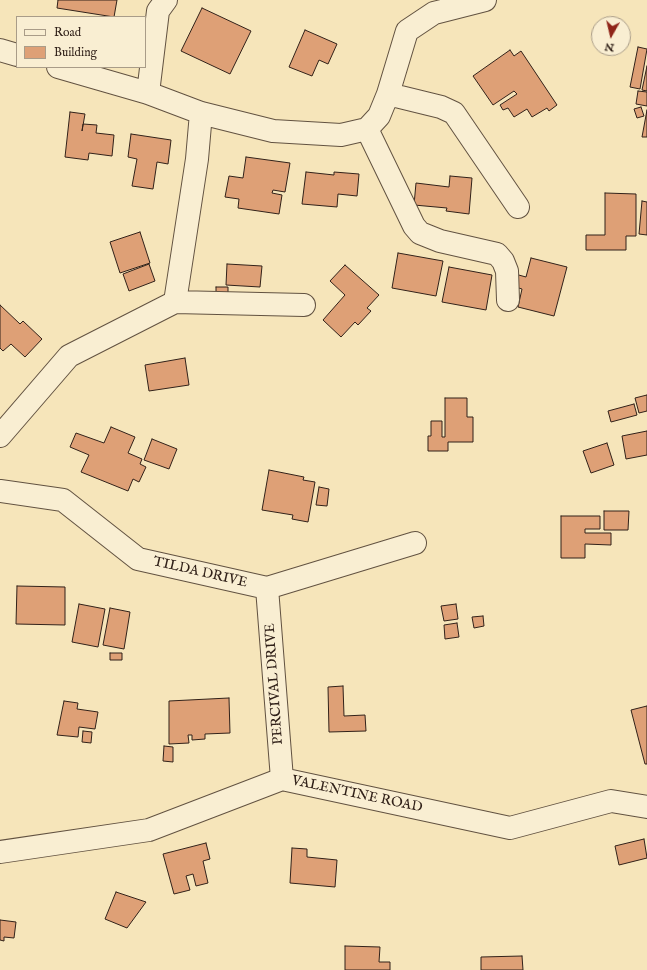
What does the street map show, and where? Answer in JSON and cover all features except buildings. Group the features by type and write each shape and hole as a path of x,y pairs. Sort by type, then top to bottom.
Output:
{"street":[{"path":"148,93 158,11 166,0"},
{"path":"61,68 148,93 201,113 273,131 341,135 367,129 379,116 388,94 407,32 434,13 484,0"},
{"path":"0,50 16,55"},
{"path":"388,94 441,107 454,113 518,207"},
{"path":"175,302 197,159 201,113"},
{"path":"367,129 414,226 420,233 440,241 497,254 503,261 507,271 508,300"},
{"path":"0,436 69,356 175,302 304,304"},
{"name":"TILDA DRIVE","path":"0,491 64,500 138,559 267,588 415,543"},
{"name":"PERCIVAL DRIVE","path":"267,588 282,779"},
{"name":"VALENTINE ROAD","path":"0,852 149,830 282,779 510,828 611,801 647,807"}]}
